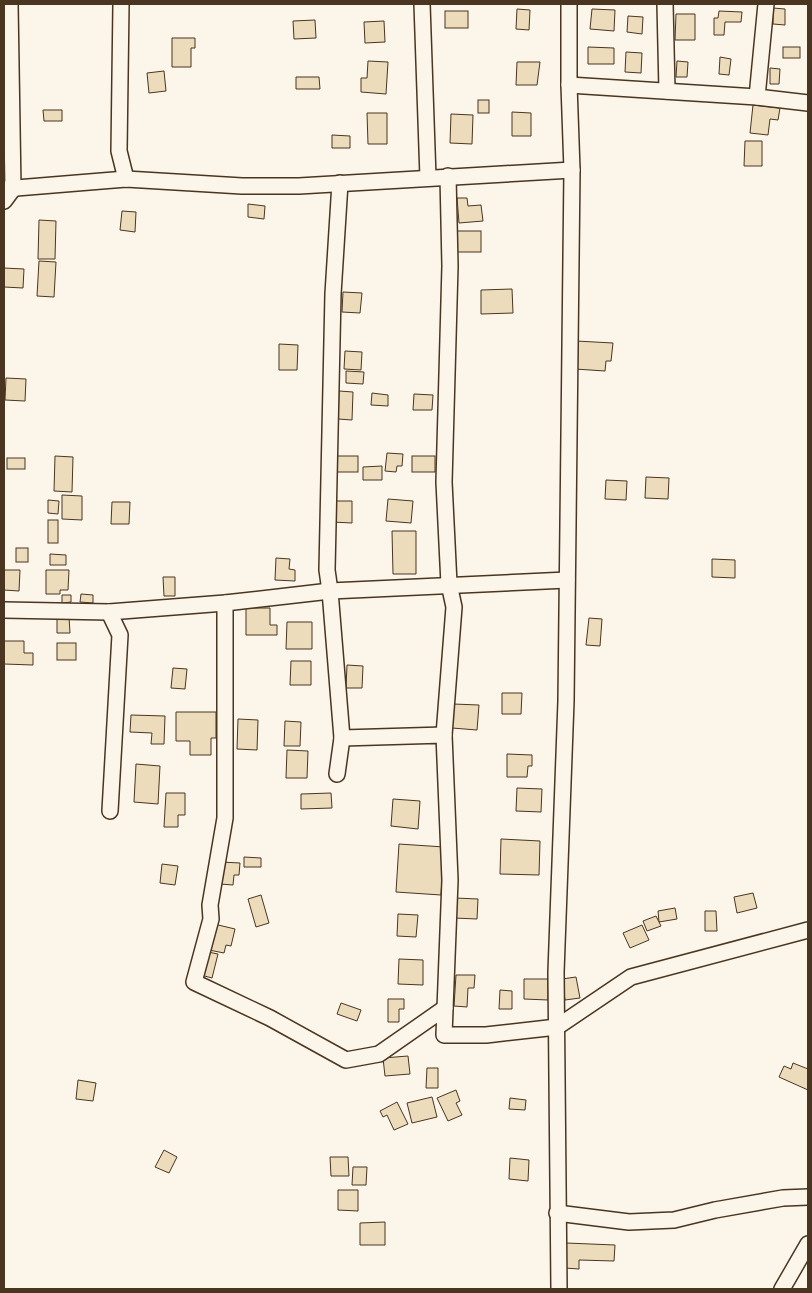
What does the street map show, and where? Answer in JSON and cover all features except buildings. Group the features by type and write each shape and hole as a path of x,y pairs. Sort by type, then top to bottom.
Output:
{"street":[{"path":"10,4 7,193 126,180 242,186 340,183 572,170"},
{"path":"120,4 119,151 126,180"},
{"path":"422,4 428,178"},
{"path":"559,1289 556,972 566,701 572,170 568,85 569,4"},
{"path":"666,4 667,91"},
{"path":"757,97 766,4"},
{"path":"568,85 757,97 808,103"},
{"path":"448,176 450,266 444,482 449,584 454,607 444,735 450,880 444,1035 486,1035 557,1027 631,977 808,930"},
{"path":"337,774 342,738 327,570 332,294 340,183"},
{"path":"4,610 109,612 225,603 330,591 567,580"},
{"path":"225,603 225,818 210,905 210,919 194,982 270,1018 346,1060 379,1054 445,1008"},
{"path":"109,612 120,635 110,811"},
{"path":"342,738 444,735"},
{"path":"557,1213 630,1222 674,1220 715,1210 784,1198 808,1197"},
{"path":"782,1289 808,1244"}]}
